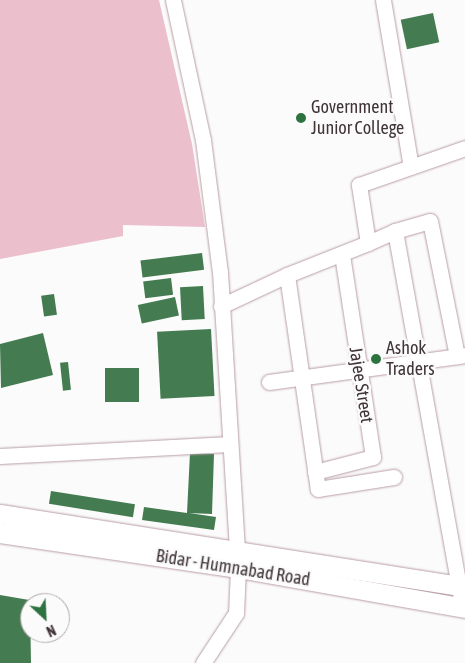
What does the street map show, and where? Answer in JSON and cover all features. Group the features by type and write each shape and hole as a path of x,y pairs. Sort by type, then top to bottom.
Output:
{"main road":[{"name":"Bidar - Humnabad Road","path":"0,514 237,558 464,608"},
{"name":"Bidar - Humnabad Road","path":"0,533 237,558 462,587"}],"street":[{"path":"174,0 203,140 220,272 237,558 236,613 203,663"},
{"path":"383,0 410,167"},
{"path":"368,243 359,184 465,148"},
{"path":"221,306 287,275 395,231 430,221 461,355 268,382"},
{"path":"395,231 462,587 464,608"},
{"name":"Jajee Street","path":"315,472 372,457 342,254"},
{"path":"287,275 318,489 394,477"},
{"path":"0,456 230,444"}],"shaded area":[{"path":"0,0 159,0 192,144 205,227 123,225 123,236 0,259"}],"building":[{"path":"433,13 439,42 407,49 401,20"},
{"path":"202,253 204,270 143,277 140,261"},
{"path":"171,278 173,295 145,298 143,281"},
{"path":"203,286 205,319 182,320 180,287"},
{"path":"54,294 57,315 44,317 41,296"},
{"path":"175,297 179,316 142,323 138,305"},
{"path":"211,329 215,396 161,399 157,332"},
{"path":"43,333 53,375 1,388 0,344"},
{"path":"68,362 71,390 63,391 60,363"},
{"path":"105,368 139,368 139,402 105,402"},
{"path":"190,453 214,454 212,514 189,513 216,517 214,530 142,520 144,507 187,513"},
{"path":"51,491 135,504 133,517 49,504"},
{"path":"0,595 20,598 20,643 31,643 31,663 0,663"}],"place":[{"name":"Government Junior College","path":"301,118"},
{"name":"Ashok Traders","path":"376,359"}]}
